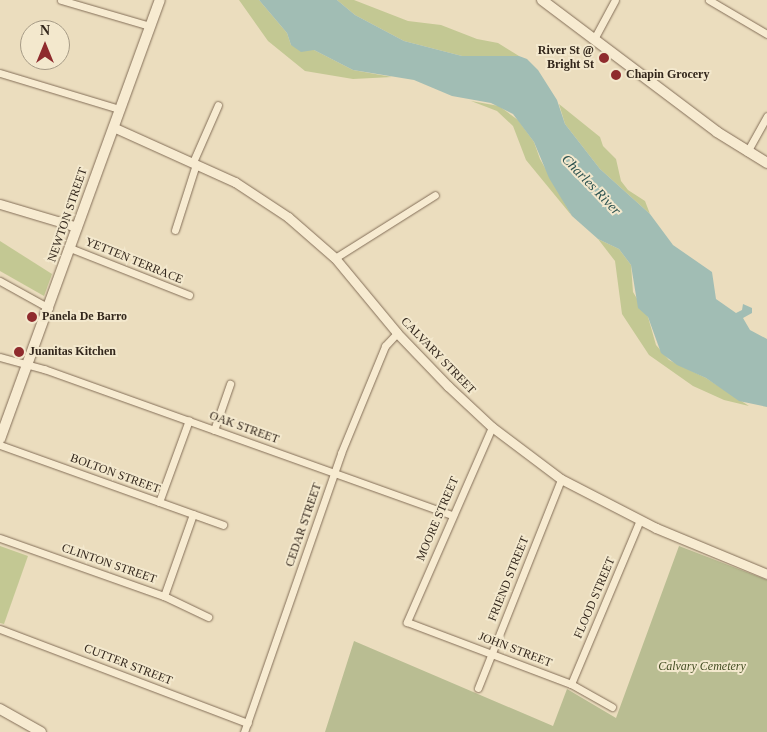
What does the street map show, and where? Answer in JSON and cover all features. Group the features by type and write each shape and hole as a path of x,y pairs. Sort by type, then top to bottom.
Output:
{"main road":[{"name":"NEWTON STREET","path":"0,439 160,0"},
{"path":"542,0 747,152 767,163"},
{"path":"0,709 41,732"}],"street":[{"path":"594,39 615,0"},
{"path":"66,1 150,26"},
{"path":"711,1 767,34"},
{"path":"0,73 119,109"},
{"path":"175,230 195,163 218,105"},
{"path":"747,152 767,116"},
{"name":"CALVARY STREET","path":"113,128 195,163 257,195 335,258 397,333 492,427 562,479 640,520 767,574"},
{"path":"335,258 435,195"},
{"path":"0,204 77,227"},
{"name":"YETTEN TERRACE","path":"70,248 189,295"},
{"path":"0,281 49,308"},
{"name":"CEDAR STREET","path":"244,732 334,472 385,346 397,333"},
{"name":"OAK STREET","path":"0,357 28,363 452,515"},
{"path":"214,430 230,384"},
{"path":"159,502 188,420"},
{"name":"MOORE STREET","path":"407,622 452,515 492,427"},
{"name":"BOLTON STREET","path":"0,445 223,525"},
{"name":"FRIEND STREET","path":"478,688 562,479"},
{"path":"164,596 193,514"},
{"name":"FLOOD STREET","path":"571,684 640,520"},
{"name":"CLINTON STREET","path":"0,538 164,596 208,618"},
{"name":"JOHN STREET","path":"407,622 571,684 612,708"},
{"name":"CUTTER STREET","path":"0,629 248,722"}],"green space":[{"path":"239,0 259,0 287,33 291,45 314,50 353,70 392,77 353,79 305,71 268,41"},
{"path":"337,0 354,0 408,21 441,25 477,39 498,43 519,56 462,56 404,41 355,15"},
{"path":"471,101 499,106 518,120 534,142 540,159 572,216 526,160 513,126 497,111"},
{"path":"559,104 600,137 603,146 616,159 621,181 628,190 645,201 650,214 600,169 565,124"},
{"path":"598,239 619,249 631,265 633,292 648,317 656,345 669,360 706,378 749,406 724,400 693,386 649,355 622,314 615,261"},
{"path":"0,241 52,274 44,296 0,271"},
{"path":"0,546 28,556 4,624 0,623"},
{"name":"Calvary Cemetery","path":"679,546 767,580 767,732 325,732 354,641 553,726 567,689 616,718"}],"water":[{"name":"Charles River","path":"259,0 337,0 355,15 404,41 462,56 519,56 527,59 538,70 557,100 565,124 600,169 650,214 673,245 712,272 716,299 736,313 742,310 743,304 752,308 752,313 743,318 750,330 767,339 767,407 739,401 706,378 677,365 661,353 648,317 638,308 631,265 619,249 598,239 572,216 549,178 534,142 513,114 491,103 452,96 414,80 353,70 314,50 301,52 291,45 287,33"}],"place":[{"name":"River St @ Bright St","path":"604,58"},
{"name":"Chapin Grocery","path":"616,75"},
{"name":"Panela De Barro","path":"32,317"},
{"name":"Juanitas Kitchen","path":"19,352"}]}
